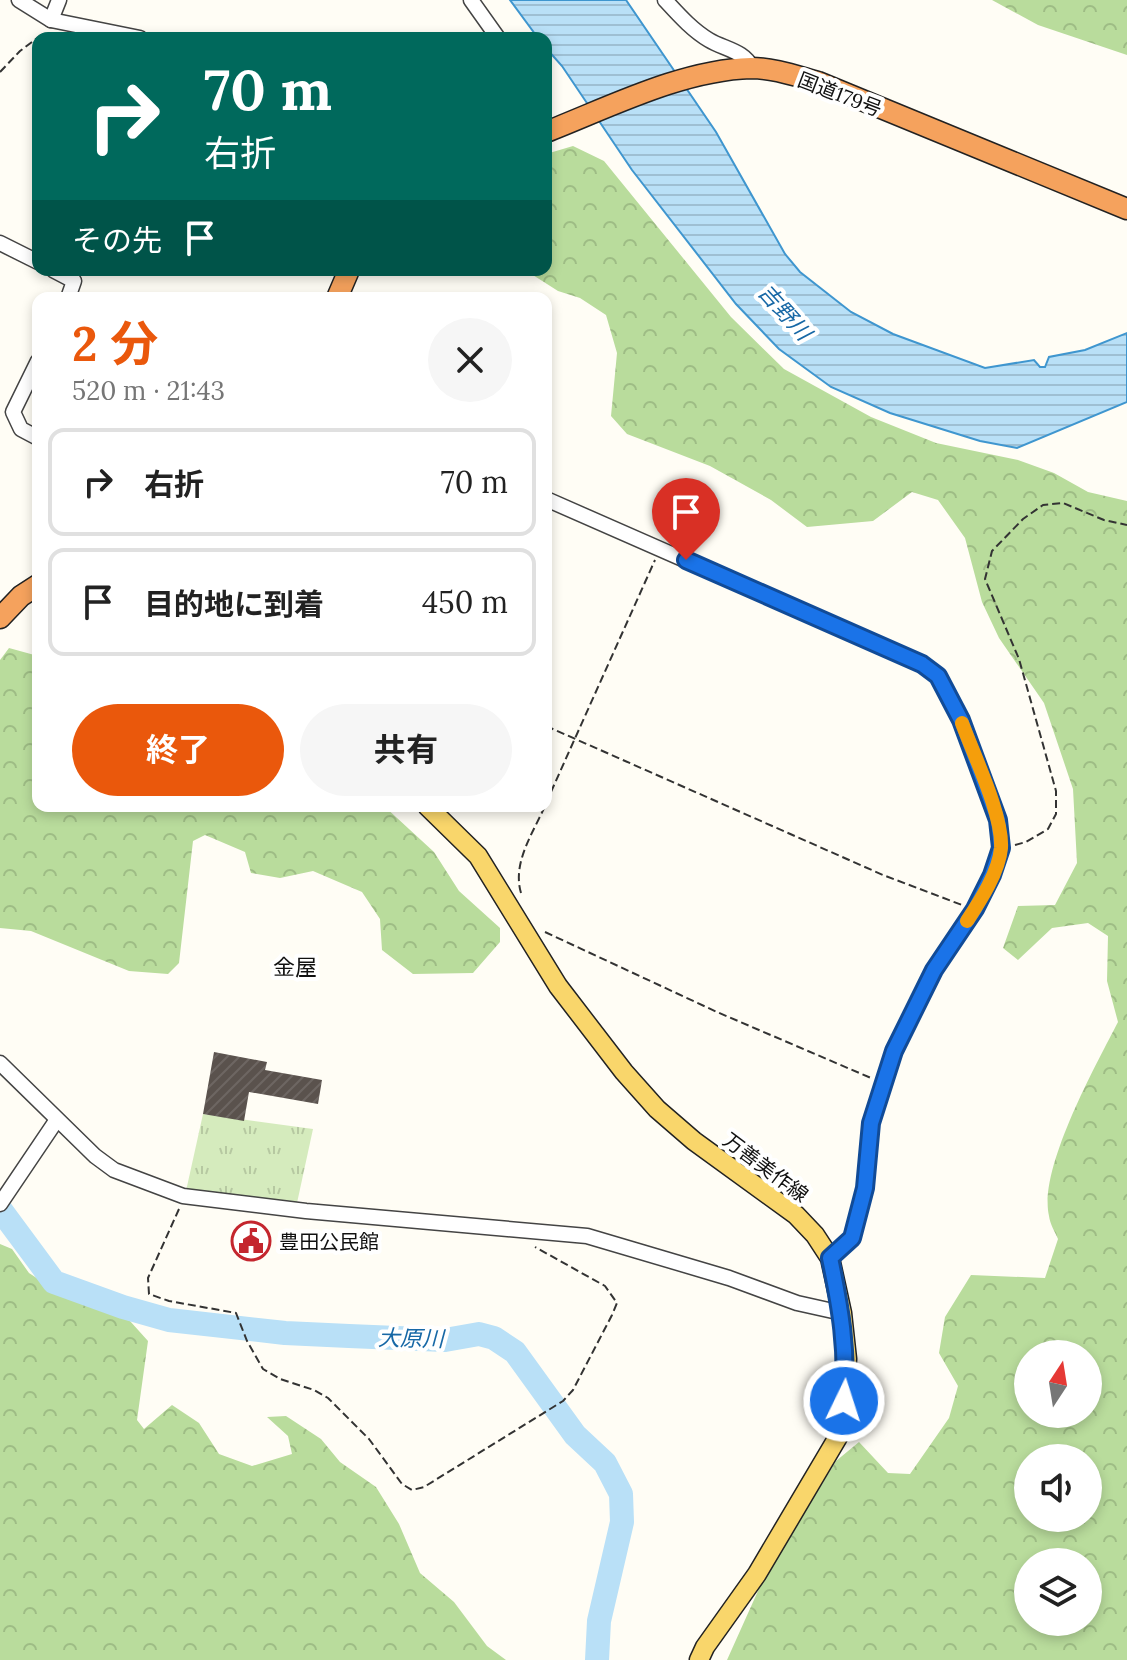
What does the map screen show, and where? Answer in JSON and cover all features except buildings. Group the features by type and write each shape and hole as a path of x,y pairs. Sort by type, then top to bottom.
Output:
{"highway":[{"name":"国道179号","path":"558,124 683,79 752,68 781,72 818,82 1127,209"},
{"path":"0,618 32,589"}],"main road":[{"name":"万善美作線","path":"433,812 478,856 558,986 657,1109 694,1141 796,1215 815,1235 830,1258 842,1313 847,1359 838,1437 757,1574 699,1660"}],"street":[{"path":"19,0 50,25 98,32"},
{"path":"50,25 59,0"},
{"path":"471,0 494,32"},
{"path":"665,0 708,40 749,60 752,68"},
{"path":"0,243 32,259"},
{"path":"64,276 74,281 70,292"},
{"path":"32,373 13,412 21,429 32,435"},
{"path":"552,502 922,664 938,676 961,720 993,806 1001,848 992,875 975,909 934,970 894,1051 871,1123 865,1188 852,1238 830,1258"},
{"path":"0,1063 56,1121 114,1170 183,1196 595,1238 729,1278 797,1303 842,1313"},
{"path":"1,1202 56,1121"}],"path":[{"path":"42,32 50,25"},
{"path":"0,72 32,41"},
{"path":"1001,848 1026,842 1048,829 1056,814 1056,791 1019,659 985,579 992,551 1023,519 1043,505 1063,503 1104,520 1127,525"},
{"path":"552,788 660,548"},
{"path":"552,729 883,875 975,909"},
{"path":"522,895 518,882 519,865 542,812"},
{"path":"543,931 844,1068 883,1081"},
{"path":"183,1196 148,1278 149,1294 169,1301 236,1313 263,1369 328,1398 369,1439 402,1484 412,1490 424,1487 563,1401 573,1390 617,1303 605,1286 520,1238 516,1231"}],"green space":[{"path":"992,0 1127,0 1127,55 1038,25"},
{"path":"573,146 604,161 731,317 784,369 871,417 936,443 1018,460 1054,473 1088,492 1127,501 1127,1660 727,1660 762,1582 836,1461 859,1442 888,1473 910,1474 949,1418 958,1386 939,1353 945,1317 971,1275 1045,1278 1058,1239 1049,1216 1052,1172 1071,1118 1118,1022 1107,981 1108,936 1088,923 1052,928 1018,960 1003,948 1018,906 1055,905 1077,863 1073,789 1044,703 999,638 982,602 965,538 938,500 912,492 873,521 807,527 771,500 710,466 627,434 611,416 617,353 606,315 580,298 558,291 534,276 552,276 552,152"},
{"path":"9,648 32,654 32,812 391,812 434,852 459,891 500,928 500,942 473,973 413,974 382,950 380,919 362,892 313,871 280,878 251,873 245,852 205,835 193,841 179,963 168,974 129,971 31,931 0,928 0,660"},
{"path":"203,1114 313,1129 297,1203 186,1191"},
{"path":"0,1244 12,1249 29,1273 64,1296 130,1321 148,1341 137,1420 144,1429 172,1405 199,1423 219,1454 252,1466 292,1454 288,1436 267,1417 286,1416 321,1439 340,1462 376,1487 399,1524 420,1573 454,1602 487,1646 506,1660 0,1660"}],"water":[{"name":"吉野川","path":"510,0 626,0 716,132 785,254 800,272 851,312 893,334 985,368 1034,360 1040,367 1045,367 1049,357 1085,350 1127,333 1127,402 1017,448 980,441 890,413 831,387 779,349 736,304 632,170 552,55 552,32 534,32"}],"waterway":[{"name":"大原川","path":"0,1209 54,1282 169,1320 285,1333 349,1336 445,1340 479,1334 494,1338 515,1352 575,1435 605,1463 621,1494 622,1522 599,1621 597,1660"}],"slow traffic":[{"path":"962,723 998,820 1001,848 992,875 967,921"}],"place":[{"name":"豊田公民館","path":"251,1241"}],"district":[{"name":"金屋","path":"295,967"}],"route":[{"path":"686,560 922,664 938,676 961,720 998,820 1001,848 992,875 975,909 934,970 894,1051 871,1123 865,1188 852,1238 830,1258 842,1313 847,1359 844,1401"}]}
